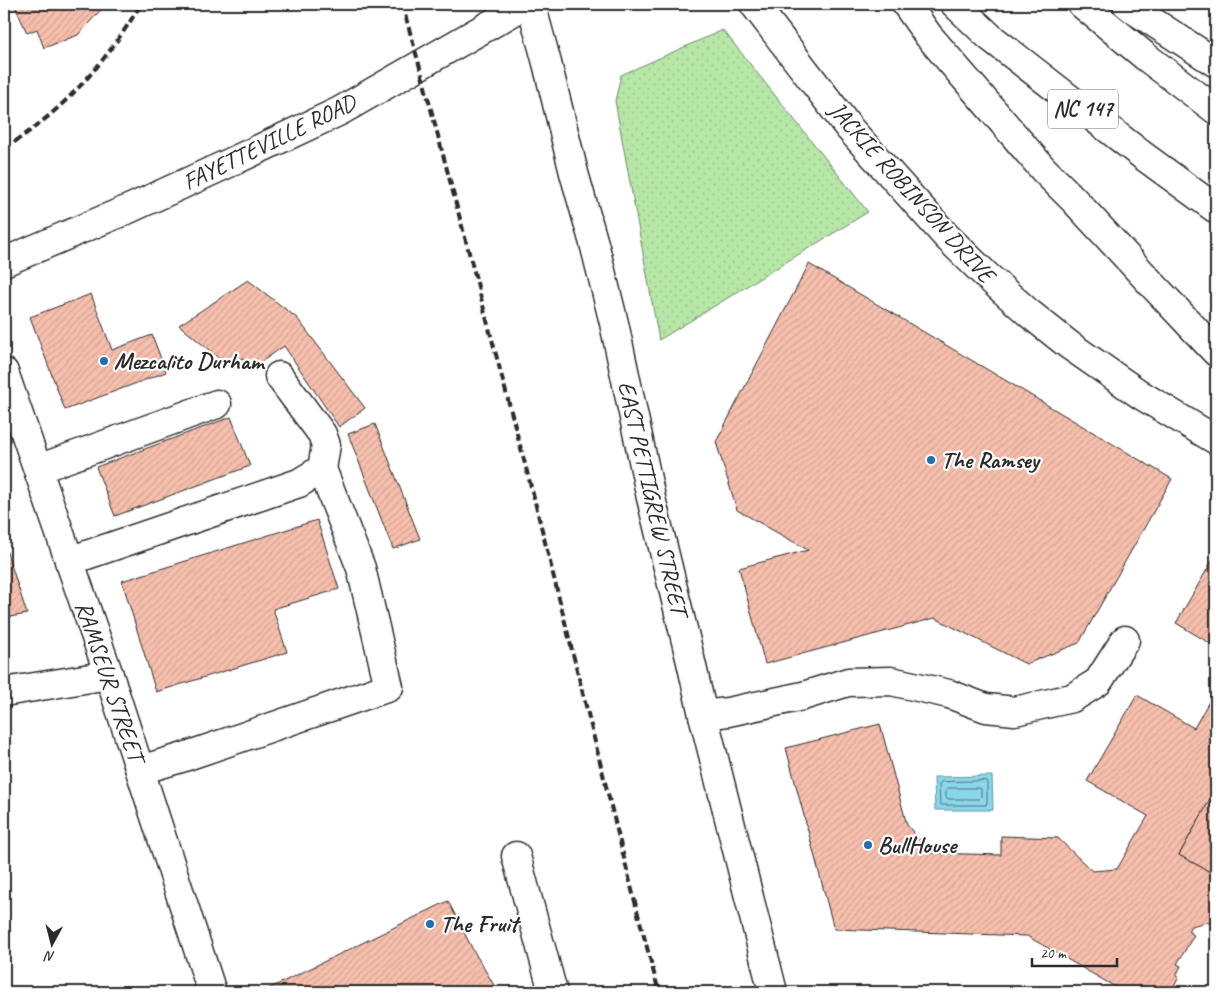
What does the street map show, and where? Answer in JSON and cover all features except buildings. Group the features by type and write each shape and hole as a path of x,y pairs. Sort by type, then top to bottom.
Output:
{"main road":[{"name":"FAYETTEVILLE ROAD","path":"4,262 130,208 340,110 526,4"},
{"name":"EAST PETTIGREW STREET","path":"531,4 614,323 651,498 692,662 703,715 773,992"},
{"name":"JACKIE ROBINSON DRIVE","path":"754,4 848,128 946,237 987,276 1069,345 1141,395 1216,440"},
{"path":"906,4 928,35 1043,169 1216,352"},
{"name":"NC 147","path":"954,4 990,37 1142,155 1216,209"},
{"path":"1082,4 1146,57 1216,110"},
{"path":"1127,4 1216,62"},
{"name":"RAMSEUR STREET","path":"4,372 140,770 212,992"},
{"path":"140,770 181,758 389,687 361,568 322,469 326,446 322,434 279,376"},
{"path":"38,469 217,404"},
{"path":"69,561 299,483 322,469"},
{"path":"703,715 728,712 803,696 848,682 891,682 949,694 986,708 1015,712 1072,698 1098,682 1125,640"},
{"path":"4,692 108,675"},
{"path":"516,856 553,992"}],"green space":[{"path":"723,30 868,212 659,340 615,101 621,75"}],"water":[{"path":"992,776 993,810 935,810 934,777"}],"railway":[{"path":"4,149 45,119 81,85 113,47 141,4"},
{"path":"402,4 534,498 659,992"}],"place":[{"name":"Mezcalito Durham","path":"104,361"},
{"name":"The Ramsey","path":"931,460"},
{"name":"BullHouse","path":"868,845"},
{"name":"The Fruit","path":"430,924"}]}
